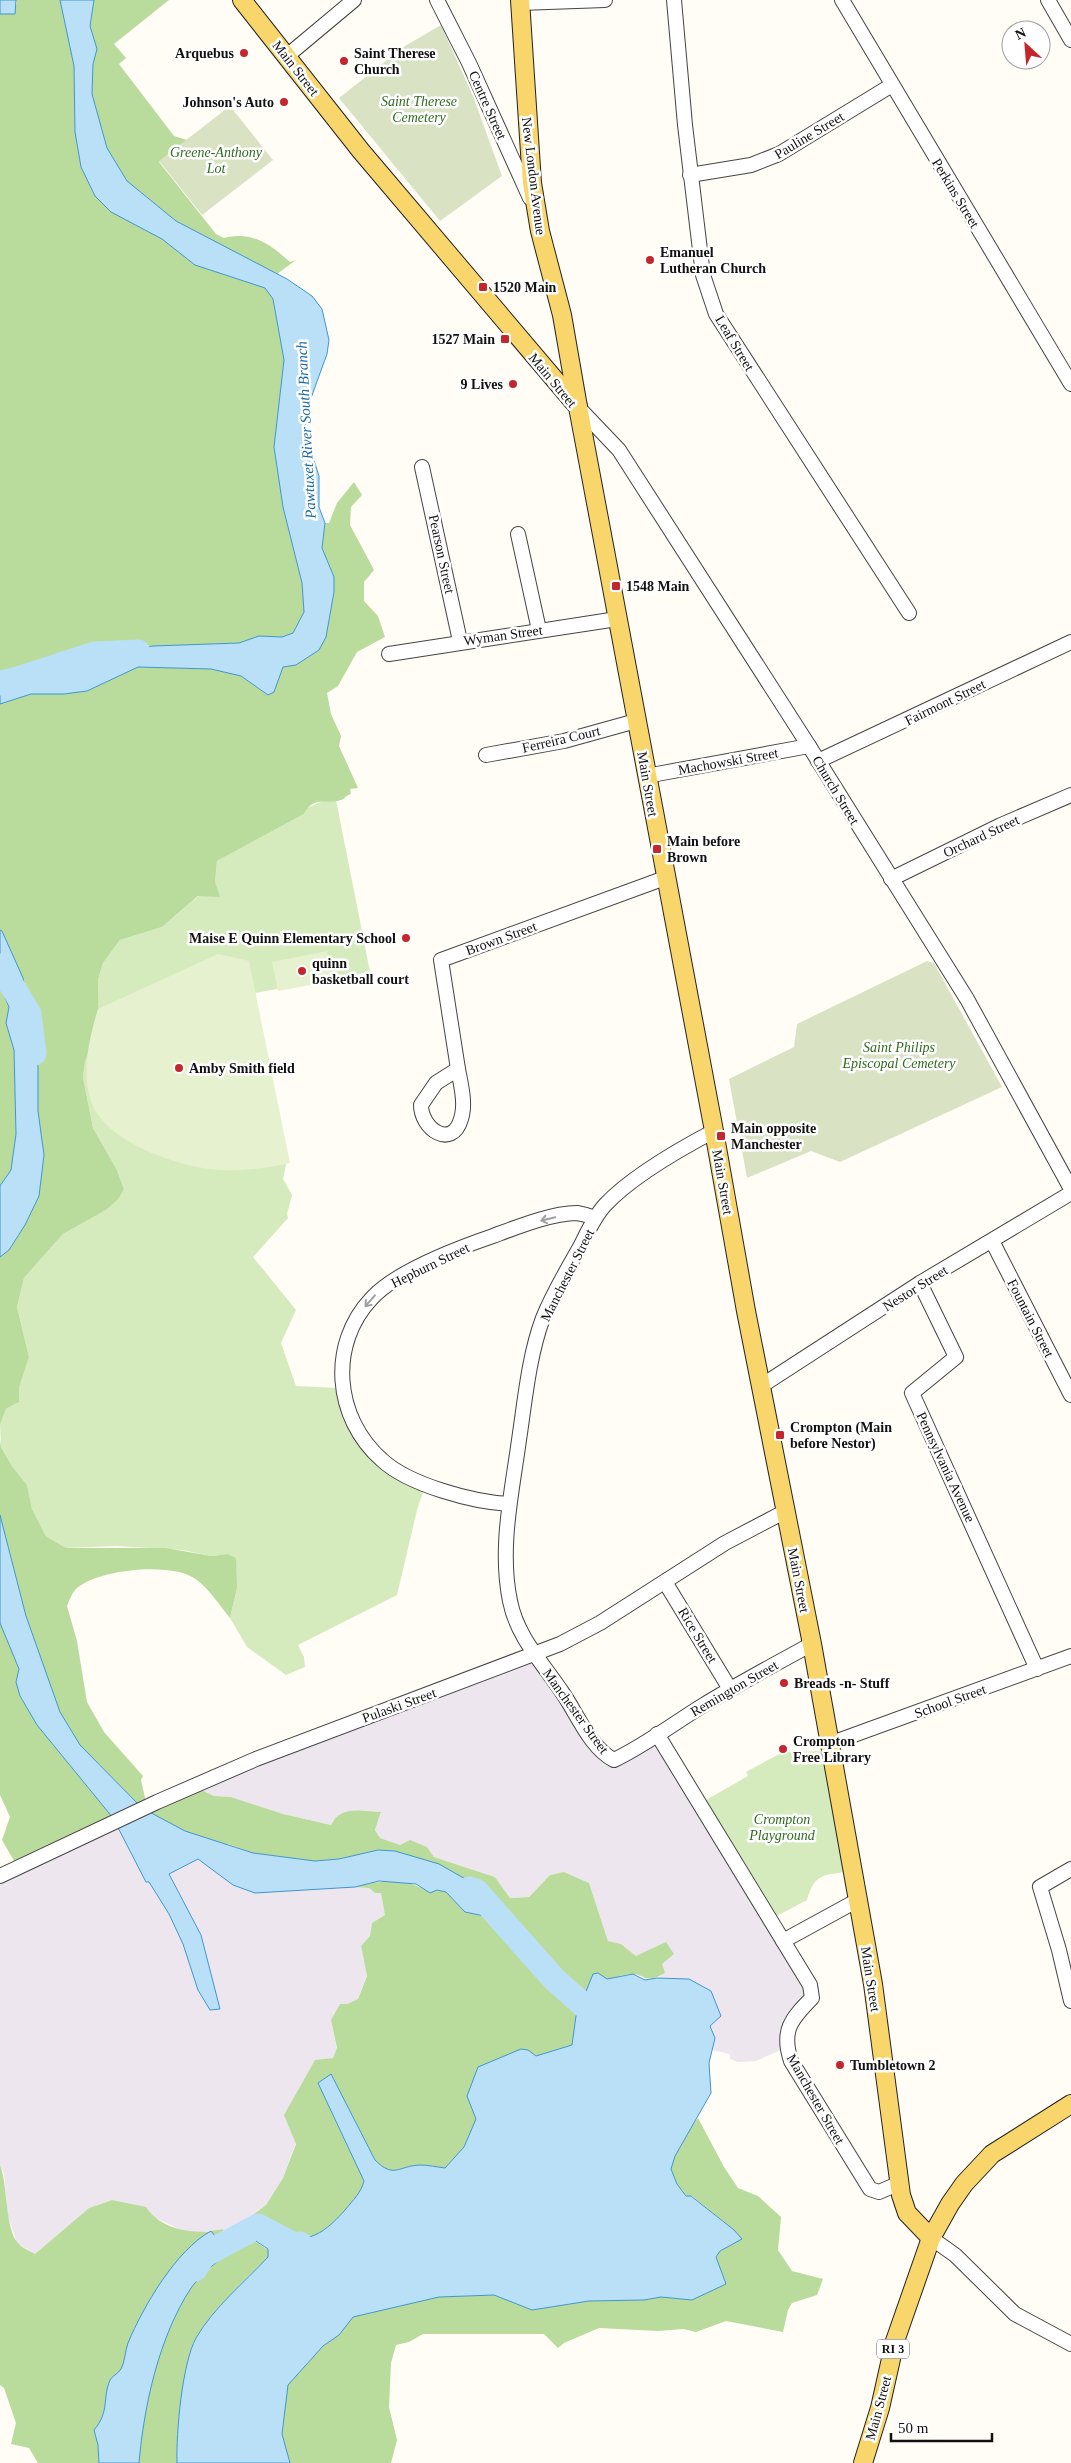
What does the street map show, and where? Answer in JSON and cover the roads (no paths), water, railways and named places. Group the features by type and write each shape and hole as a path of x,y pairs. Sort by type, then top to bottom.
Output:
{"main road":[{"name":"Main Street","path":"242,0 398,196 578,407 761,1386 812,1644 873,1984 900,2183 907,2213 930,2238 895,2341 880,2408 863,2463"},
{"name":"New London Avenue","path":"520,1 526,111 536,212 562,315 578,407"},
{"name":"RI 3","path":"930,2238 950,2204 979,2166 1008,2142 1071,2104"}],"street":[{"path":"287,56 354,0"},
{"name":"Centre Street","path":"437,0 469,63 536,212"},
{"path":"520,1 605,0"},
{"name":"Leaf Street","path":"674,0 690,175 703,275 716,314 909,613"},
{"name":"Perkins Street","path":"842,0 1071,384"},
{"path":"1048,0 1071,40"},
{"name":"Pauline Street","path":"690,175 751,165 779,154 892,84"},
{"name":"Church Street","path":"578,407 619,450 810,746 967,999 1071,1189"},
{"name":"Pearson Street","path":"422,467 460,642"},
{"path":"518,534 539,630"},
{"name":"Wyman Street","path":"389,654 617,619"},
{"name":"Fairmont Street","path":"818,761 1071,642"},
{"name":"Ferreira Court","path":"486,755 564,741 636,721"},
{"name":"Machowski Street","path":"646,776 810,746"},
{"name":"Orchard Street","path":"891,879 1001,825 1071,795"},
{"name":"Brown Street","path":"458,1069 441,960 665,878"},
{"name":"Manchester Street","path":"714,1131 686,1146 605,1205 596,1218 543,1319 525,1396 509,1504 506,1574 510,1602 520,1632 534,1654 562,1691 589,1734 609,1757 614,1760 643,1746 658,1734 812,1991 812,1998 793,2018 786,2038 791,2061 870,2189 879,2192 900,2183"},
{"name":"Nestor Street","path":"761,1386 920,1283 1071,1194"},
{"name":"Hepburn Street","path":"509,1504 486,1502 423,1484 382,1461 358,1428 344,1395 341,1376 346,1337 372,1297 409,1272 445,1254 520,1226 578,1213 596,1218"},
{"name":"Fountain Street","path":"992,1241 1071,1395"},
{"name":"Pennsylvania Avenue","path":"920,1283 956,1357 912,1393 1037,1669"},
{"name":"Pulaski Street","path":"0,1876 158,1802 273,1753 534,1654 600,1623 725,1543 786,1510"},
{"name":"Rice Street","path":"665,1582 730,1689"},
{"name":"Remington Street","path":"658,1734 730,1689 812,1644"},
{"name":"School Street","path":"829,1744 1071,1656"},
{"path":"1071,1869 1040,1887 1059,1950 1071,2001"},
{"path":"783,1941 858,1900"},
{"path":"930,2238 955,2255 1015,2314 1071,2344"}],"water":[{"path":"0,0 16,0 15,14 0,14"},
{"path":"60,0 94,0 90,26 97,49 93,64 92,94 107,148 127,181 176,221 287,279 312,296 322,309 329,340 327,354 307,409 305,432 319,476 319,507 325,523 322,548 334,577 334,592 326,637 319,650 296,665 283,667 274,692 268,695 241,676 211,669 138,667 87,691 64,694 31,694 0,704 0,676 9,675 34,664 153,646 239,643 259,636 282,637 293,633 304,612 302,583 283,507 274,447 284,360 273,299 265,288 195,265 162,239 111,212 95,196 81,167 75,132 74,66"},
{"path":"0,930 23,978 38,1067 38,1111 44,1155 39,1196 25,1225 9,1250 0,1257 0,1186 11,1170 16,1134 14,1050 6,1023 9,1007 0,986"},
{"path":"0,1515 26,1616 60,1712 80,1745 142,1808 185,1831 253,1853 315,1861 339,1859 378,1850 395,1851 439,1864 497,1897 502,1908 489,1917 465,1912 446,1892 437,1890 430,1893 416,1884 379,1881 355,1887 255,1893 233,1885 198,1859 169,1874 201,1935 220,2009 210,2010 198,1990 183,1944 169,1914 149,1882 146,1882 113,1818 37,1725 20,1696 16,1682 19,1669 0,1623"},
{"path":"598,1973 607,1979 633,1974 645,1980 657,1978 689,1979 711,1991 721,2016 710,2026 715,2038 709,2063 711,2093 675,2156 671,2169 677,2184 686,2196 691,2196 734,2230 742,2239 720,2251 716,2257 726,2284 692,2300 661,2297 644,2300 589,2301 532,2310 494,2295 439,2297 353,2317 339,2335 323,2346 288,2385 282,2434 290,2463 177,2463 179,2417 184,2381 187,2364 196,2338 211,2316 268,2257 268,2249 251,2237 247,2226 251,2225 291,2238 312,2236 322,2231 345,2210 363,2185 364,2181 318,2083 331,2074 375,2160 381,2166 392,2170 420,2165 445,2168 464,2147 476,2119 467,2096 478,2067 521,2049 528,2050 536,2056 572,2045 576,2016 593,1974"},
{"path":"211,2231 218,2240 221,2258 191,2288 170,2328 149,2395 139,2463 99,2463 98,2445 94,2430 104,2411 110,2380 121,2369 134,2329 173,2265 185,2251"}],"waterway":[{"name":"Pawtuxet River South Branch","path":"0,683 15,680 95,654 138,652"},
{"name":"Pawtuxet River South Branch","path":"0,966 29,1014 34,1053"},
{"name":"Pawtuxet River South Branch","path":"470,1889 476,1891 554,1979 606,2025"},
{"path":"195,2269 204,2255 258,2226 294,2245 300,2244"}],"place":[{"name":"Arquebus","path":"244,53"},
{"name":"Saint Therese Church","path":"344,61"},
{"name":"Johnson's Auto","path":"284,102"},
{"name":"Emanuel Lutheran Church","path":"650,260"},
{"name":"1520 Main","path":"483,287"},
{"name":"1527 Main","path":"505,339"},
{"name":"9 Lives","path":"513,384"},
{"name":"1548 Main","path":"616,586"},
{"name":"Main before Brown","path":"657,849"},
{"name":"Maise E Quinn Elementary School","path":"406,938"},
{"name":"quinn basketball court","path":"302,971"},
{"name":"Amby Smith field","path":"179,1068"},
{"name":"Main opposite Manchester","path":"721,1136"},
{"name":"Crompton (Main before Nestor)","path":"780,1435"},
{"name":"Breads -n- Stuff","path":"784,1683"},
{"name":"Crompton Free Library","path":"783,1749"},
{"name":"Tumbletown 2","path":"840,2065"}],"park label":[{"name":"Saint Therese Cemetery","path":"419,109"},
{"name":"Greene-Anthony Lot","path":"216,160"},
{"name":"Saint Philips Episcopal Cemetery","path":"899,1056"},
{"name":"Crompton Playground","path":"782,1828"}]}
